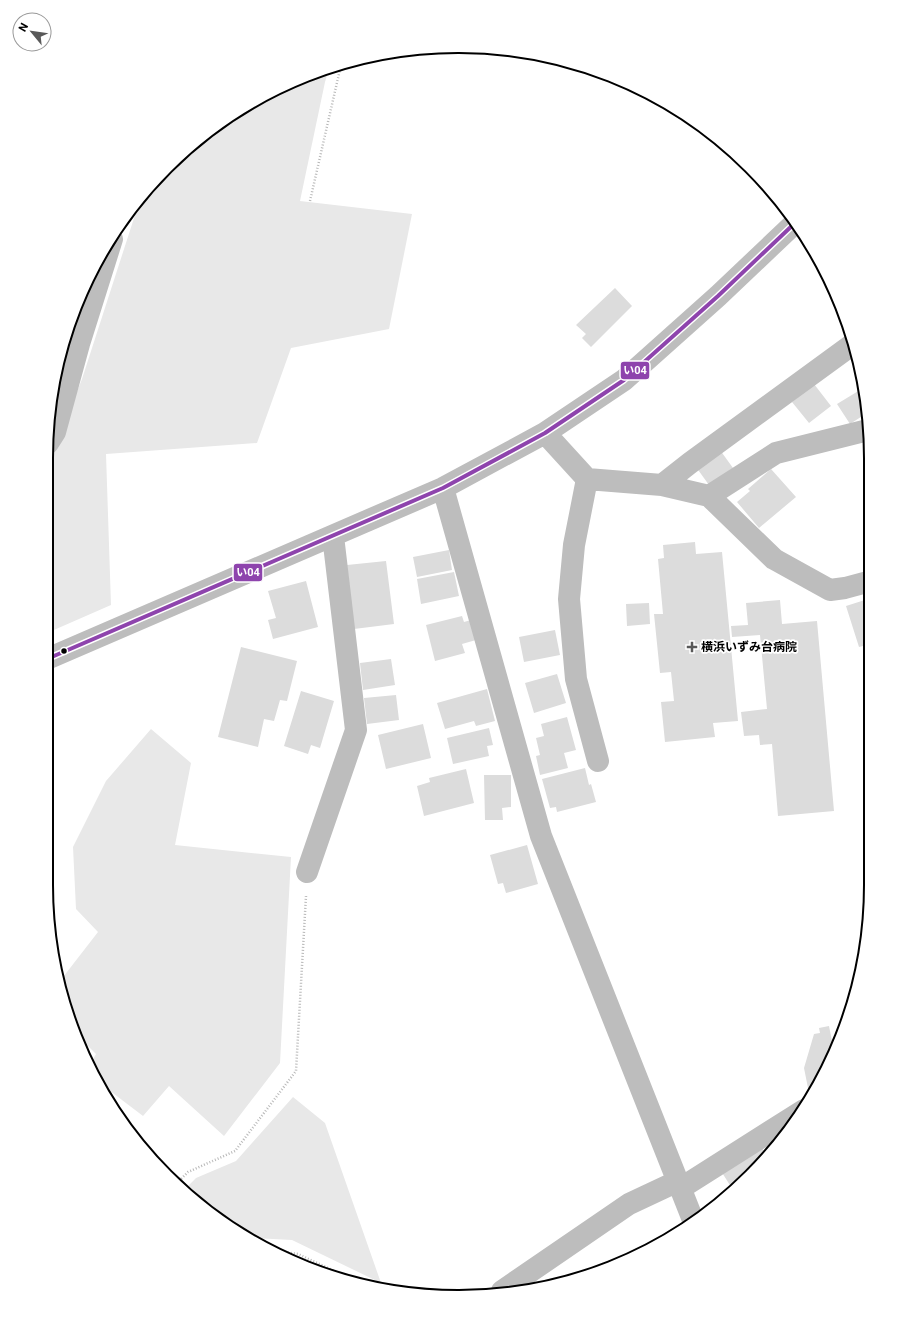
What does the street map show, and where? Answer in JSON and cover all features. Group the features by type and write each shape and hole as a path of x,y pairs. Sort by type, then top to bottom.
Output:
{"street":[{"path":"53,657 443,488 545,433 624,380 718,296 791,227"},
{"path":"54,434 78,344 106,259"},
{"path":"662,485 848,348"},
{"path":"709,496 776,453 863,431"},
{"path":"545,433 587,478 662,485 709,496 774,559 830,590 864,583"},
{"path":"587,478 574,545 569,599 576,680 598,761"},
{"path":"443,488 541,836 692,1216"},
{"path":"307,872 356,730 333,536"},
{"path":"507,1287 629,1204 680,1185 789,1119"}],"path":[{"path":"310,201 340,71"},
{"path":"181,1179 188,1172 235,1151 296,1071 307,872"},
{"path":"290,1253 298,1254 327,1268"}],"shaded area":[{"path":"327,75 300,201 412,214 389,329 291,348 257,443 106,454 111,605 53,630 53,449 82,379 135,215 154,191 172,172 191,154 233,121 279,95"},
{"path":"151,729 191,763 175,845 291,857 280,1063 224,1136 169,1086 143,1116 109,1090 93,1060 96,1054 86,1044 75,1015 64,976 98,932 76,909 73,847 106,781"},
{"path":"293,1097 325,1123 381,1282 292,1240 261,1238 233,1222 188,1186 196,1178 236,1161"}],"building":[{"path":"615,288 632,306 591,347 582,338 586,334 576,325"},
{"path":"814,384 831,406 809,423 792,402"},
{"path":"858,391 862,416 850,424 837,404"},
{"path":"720,450 733,468 709,485 696,467"},
{"path":"771,469 796,497 759,528 737,502 750,491 748,489"},
{"path":"695,542 696,554 722,552 738,721 713,723 715,737 665,742 661,702 674,701 671,672 660,673 654,614 663,614 658,559 664,558 663,545"},
{"path":"449,550 452,570 417,577 413,557"},
{"path":"386,561 394,624 354,629 347,565"},
{"path":"454,572 459,596 421,604 417,579"},
{"path":"306,581 318,627 273,639 268,620 276,618 268,591"},
{"path":"780,600 782,624 817,621 834,811 778,816 772,744 760,745 759,735 744,736 741,712 767,709 760,635 732,637 731,626 748,625 746,603"},
{"path":"864,600 864,646 859,647 846,606"},
{"path":"649,603 650,624 627,626 626,604"},
{"path":"462,616 464,622 471,620 476,640 462,644 465,653 435,661 426,625"},
{"path":"555,630 560,655 524,662 519,637"},
{"path":"241,647 297,661 287,701 280,700 274,721 264,719 258,747 218,737"},
{"path":"391,659 395,685 363,690 360,663"},
{"path":"557,674 566,703 534,713 525,683"},
{"path":"487,689 495,721 476,726 474,721 445,729 437,703"},
{"path":"301,691 334,701 320,748 311,745 308,754 284,746"},
{"path":"396,695 399,720 367,724 364,698"},
{"path":"567,717 576,750 564,753 568,768 540,775 536,756 540,755 536,738 544,736 541,724"},
{"path":"423,724 431,758 386,769 378,735"},
{"path":"489,728 493,745 487,746 489,756 453,764 447,738"},
{"path":"585,768 589,785 591,784 596,802 557,812 556,807 550,808 542,779"},
{"path":"466,769 474,803 424,816 417,786 430,782 429,778"},
{"path":"484,775 511,775 511,807 502,808 503,820 485,820"},
{"path":"527,845 538,884 506,893 503,883 498,884 490,855"},
{"path":"829,1026 832,1042 808,1090 804,1068 814,1034 820,1033 819,1028"},
{"path":"761,1146 764,1151 730,1185 721,1171"}],"transit line":[{"name":"い04","path":"53,656 443,488 545,433 624,380 718,296 791,227"}],"place":[{"name":"横浜いずみ台病院","path":"692,647"}]}
